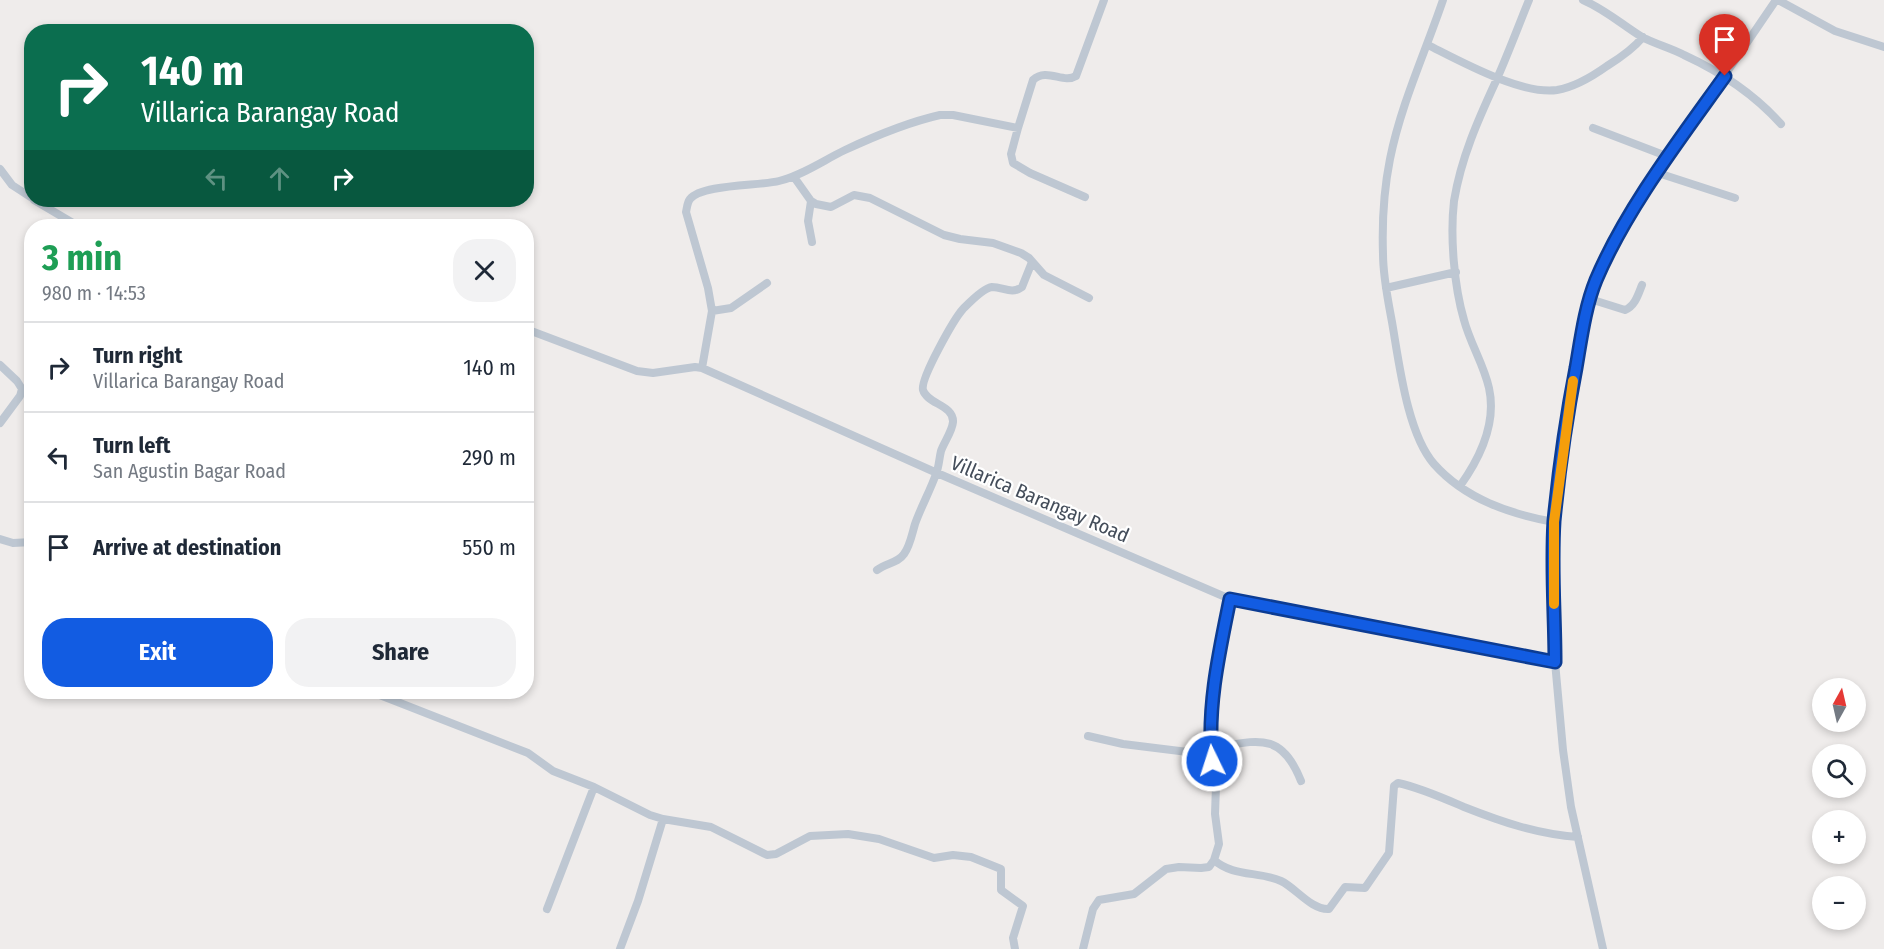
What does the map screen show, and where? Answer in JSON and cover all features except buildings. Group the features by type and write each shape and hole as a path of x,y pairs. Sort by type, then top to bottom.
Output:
{"street":[{"path":"1085,197 1013,163 1011,154 1032,80 1043,74 1072,79 1076,76 1104,0"},
{"path":"1443,0 1428,45 1411,83 1390,160 1383,255 1399,365 1412,418 1422,445 1433,464 1483,501 1512,513 1554,522"},
{"path":"1460,486 1484,447 1491,404 1489,388 1463,319 1452,233 1454,202 1461,166 1476,124 1528,0"},
{"path":"1603,949 1578,837 1563,750 1555,662 1554,522 1569,404 1590,299 1596,280 1619,235 1668,158 1777,0 1835,32 1884,47"},
{"path":"1588,1 1613,15 1643,37 1686,55 1725,76 1762,105 1781,124"},
{"path":"1428,45 1497,78 1535,88 1556,90 1590,77 1632,48 1643,37"},
{"path":"702,368 712,311 708,288 686,212 689,200 704,192 733,186 766,184 794,177 846,149 940,115 1018,128"},
{"path":"1593,128 1668,158"},
{"path":"0,168 12,185 24,193"},
{"path":"1658,173 1735,198"},
{"path":"794,177 811,201 816,204 831,207 850,195 870,198 944,235 1000,245 1021,254 1032,261 1044,275 1089,298"},
{"path":"811,201 808,221 812,242"},
{"path":"46,207 66,219"},
{"path":"877,570 887,563 900,559 908,549 915,524 937,473 940,456 953,420 948,410 924,392 922,384 948,331 963,309 989,288 1018,290 1025,282 1032,261"},
{"path":"1386,288 1456,272"},
{"path":"712,311 730,308 767,283"},
{"path":"1590,299 1625,310 1635,302 1642,285"},
{"name":"Villarica Barangay Road","path":"534,332 637,371 653,373 702,368 937,473 1230,599 1555,662"},
{"path":"0,365 22,389 20,396 0,423"},
{"path":"0,539 14,543 24,542"},
{"path":"1083,949 1093,909 1099,900 1134,894 1166,869 1209,867 1214,860 1219,839 1215,814 1216,786 1210,727 1213,689 1230,599"},
{"path":"390,699 528,753 553,771 663,819 711,827 767,855 776,854 810,836 848,834 879,839 934,858 960,855 986,862 1001,869 1001,890 1023,906 1014,938 1015,949"},
{"path":"1088,736 1123,744 1211,752 1262,741 1275,744 1290,759 1301,781"},
{"path":"1214,860 1232,870 1284,882 1313,903 1329,909 1343,888 1365,888 1385,861 1390,846 1394,786 1398,783 1521,828 1555,836 1578,837"},
{"path":"547,909 594,787"},
{"path":"620,949 638,901 663,819"}],"slow traffic":[{"path":"1554,604 1554,522 1573,381"}],"route":[{"path":"1212,761 1210,727 1213,689 1230,599 1555,662 1554,522 1569,404 1590,299 1596,280 1619,235 1650,185 1725,76"}]}
